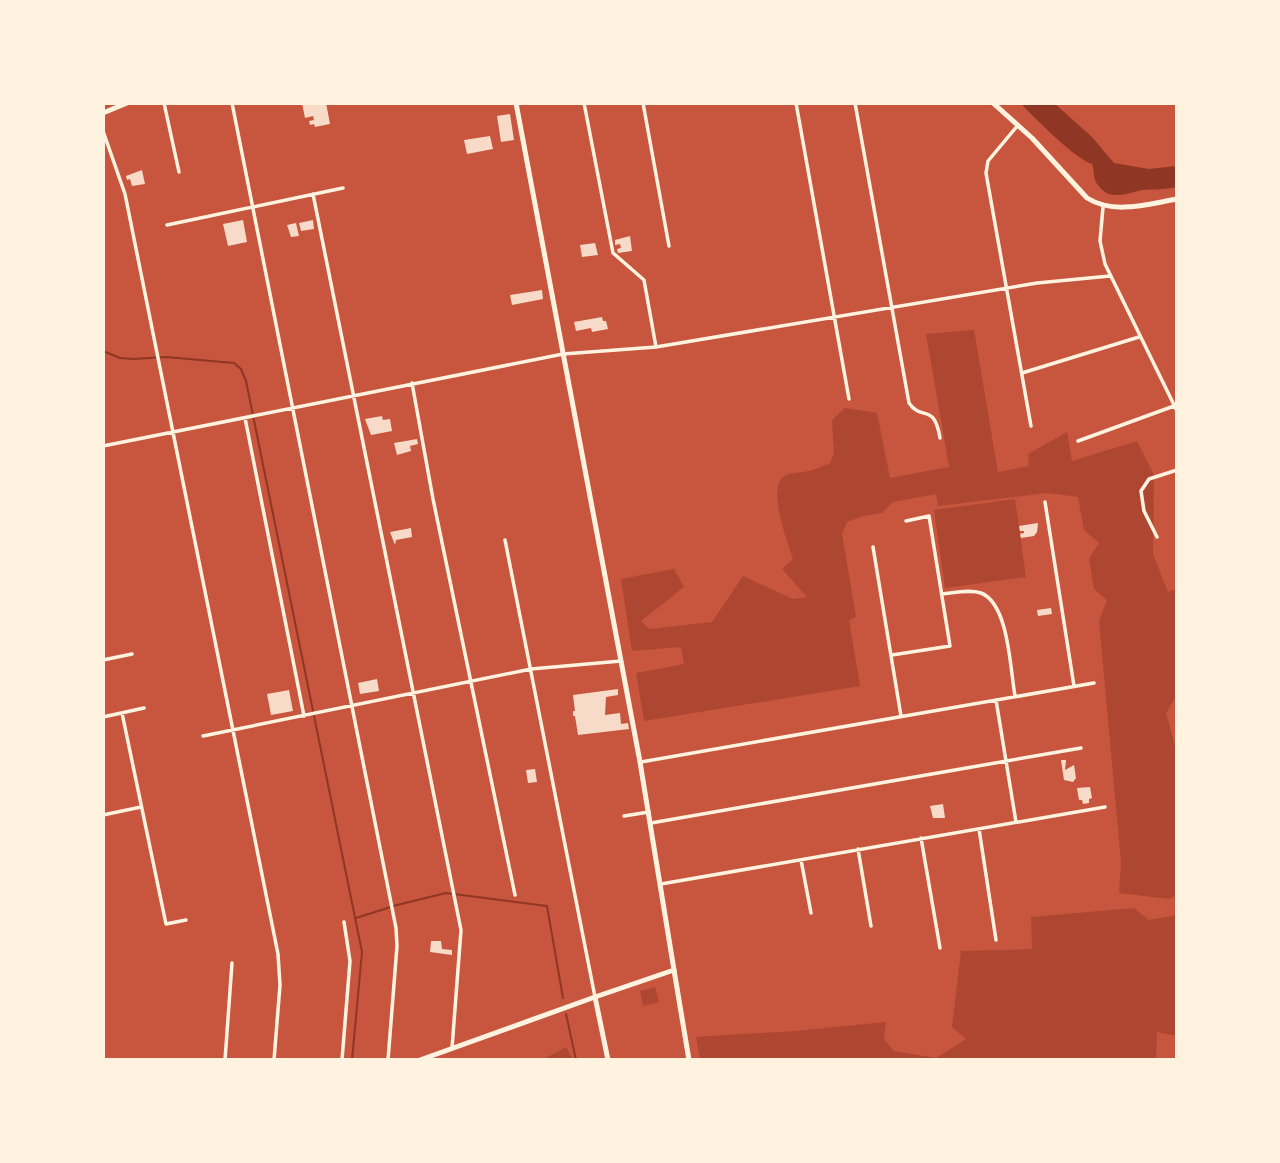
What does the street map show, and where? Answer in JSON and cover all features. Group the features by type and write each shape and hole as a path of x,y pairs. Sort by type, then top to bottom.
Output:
{"main road":[{"path":"103,113 127,103"},
{"path":"516,103 640,762 689,1060"},
{"path":"993,103 1040,145 1087,198 1103,206 1126,207 1177,199"},
{"path":"420,1060 674,970"},
{"path":"595,997 608,1060"}],"street":[{"path":"164,103 179,172"},
{"path":"232,103 393,910 397,946 388,1060"},
{"path":"584,103 613,253 644,280 656,347"},
{"path":"643,103 670,246"},
{"path":"796,103 849,399"},
{"path":"855,103 909,403 913,409 931,414 937,422 940,438"},
{"path":"1018,125 986,166 1031,426"},
{"path":"103,131 125,194 281,968 274,1060"},
{"path":"167,225 343,188"},
{"path":"313,194 461,937 452,1048"},
{"path":"1103,206 1100,241 1110,276 1177,411"},
{"path":"103,446 563,354 656,347 1006,289 1110,276"},
{"path":"1022,373 1139,337"},
{"path":"412,383 433,499 515,895"},
{"path":"1078,441 1174,406"},
{"path":"247,417 306,715"},
{"path":"1157,537 1144,511 1141,491 1149,479 1177,470"},
{"path":"1045,502 1074,686"},
{"path":"891,655 950,646 929,516 906,521"},
{"path":"505,540 595,997"},
{"path":"873,547 901,716"},
{"path":"942,594 971,591 982,594 998,608 1015,696"},
{"path":"103,660 132,654"},
{"path":"203,736 531,669 621,661"},
{"path":"640,762 1094,683"},
{"path":"996,699 1016,822"},
{"path":"103,717 144,708"},
{"path":"122,713 166,924 186,920"},
{"path":"650,823 1081,748"},
{"path":"103,815 141,807"},
{"path":"661,884 1105,807"},
{"path":"624,816 649,812"},
{"path":"979,829 996,940"},
{"path":"921,838 940,948"},
{"path":"858,849 871,926"},
{"path":"801,860 811,913"},
{"path":"342,1060 350,961 344,922"},
{"path":"225,1060 232,963"}],"shaded area":[{"path":"1020,103 1054,103 1092,137 1114,163 1149,169 1177,166 1177,187 1119,195 1108,193 1096,182 1092,164 1066,146"},
{"path":"974,330 998,472 1029,466 1028,454 1067,432 1072,461 1137,441 1154,475 1153,554 1168,592 1177,589 1177,695 1166,713 1177,753 1177,895 1170,899 1119,893 1121,862 1099,621 1107,600 1094,589 1089,559 1099,543 1084,530 1078,497 1047,493 938,506 936,494 893,502 882,513 847,522 842,534 856,617 849,620 860,686 644,721 636,673 684,664 681,647 632,651 621,579 674,569 684,587 641,621 649,629 712,622 743,576 793,599 807,597 782,569 793,559 780,515 780,481 788,474 809,471 830,463 834,454 832,420 845,408 877,413 890,478 949,467 926,334"},
{"path":"1015,499 1026,577 945,588 934,510"},
{"path":"1134,908 1149,920 1177,915 1177,1036 1157,1032 1156,1060 700,1060 696,1037 886,1022 884,1039 894,1051 936,1058 966,1039 952,1027 961,951 1032,949 1031,917"},
{"path":"655,987 659,1002 643,1006 640,991"},
{"path":"566,1047 573,1060 546,1060 546,1058"}],"building":[{"path":"302,103 326,103 330,124 315,127 314,124 310,125 309,121 314,120 313,116 305,118"},
{"path":"510,114 514,140 501,142 497,116"},
{"path":"490,136 493,149 467,154 464,140"},
{"path":"142,170 145,184 132,186 126,176"},
{"path":"243,220 247,242 228,246 223,224"},
{"path":"313,220 314,229 301,231 299,223"},
{"path":"296,223 299,236 291,237 287,225"},
{"path":"630,236 632,251 618,253 617,249 621,248 620,244 615,245 615,240"},
{"path":"595,243 598,255 582,257 580,245"},
{"path":"542,290 543,299 512,305 510,295"},
{"path":"602,317 608,329 576,331 574,322"},
{"path":"382,416 383,420 390,419 392,431 371,435 365,419"},
{"path":"417,439 418,444 410,446 411,451 397,455 394,443"},
{"path":"1038,523 1034,536 1021,538 1020,534 1024,531 1020,531 1019,526"},
{"path":"411,528 412,537 396,540 395,545 390,532"},
{"path":"1051,608 1052,614 1038,616 1037,610"},
{"path":"377,679 379,691 360,694 358,683"},
{"path":"618,689 618,695 606,697 605,715 620,713 621,724 628,723 629,729 578,735 573,716 573,695"},
{"path":"289,690 293,711 271,715 267,694"},
{"path":"1061,760 1066,760 1065,770 1074,765 1076,778 1073,782 1064,780"},
{"path":"535,769 537,782 528,783 526,770"},
{"path":"1090,787 1092,798 1089,803 1083,804 1082,800 1079,800 1077,788"},
{"path":"943,804 945,818 933,818 930,806"},
{"path":"431,941 441,941 442,949 452,950 452,955 430,952"}],"waterway":[{"path":"103,351 120,358 166,357 234,363 241,369 246,381 362,952 352,1060"},
{"path":"356,918 446,893 547,906 563,998"},
{"path":"566,1014 576,1060"}]}
